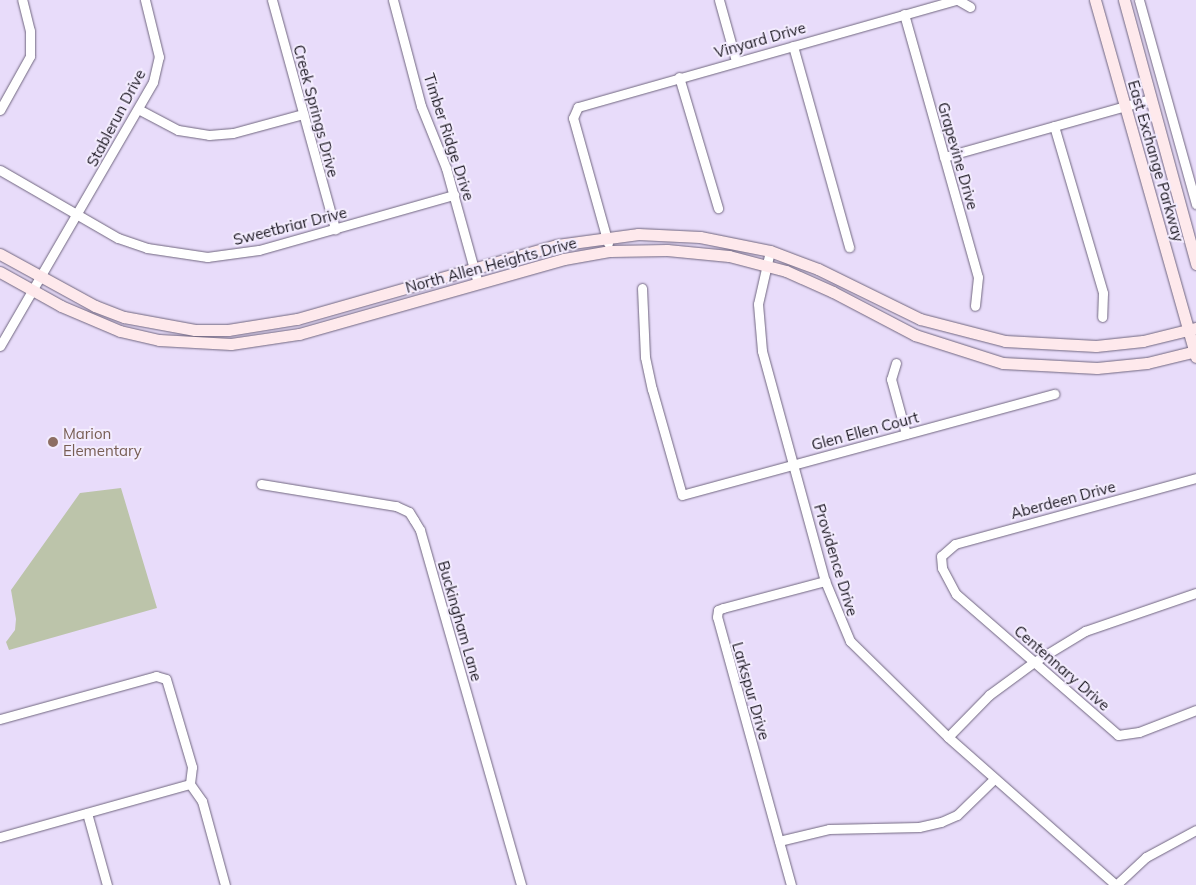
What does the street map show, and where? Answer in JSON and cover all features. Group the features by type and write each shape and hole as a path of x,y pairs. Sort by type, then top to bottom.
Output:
{"main road":[{"name":"East Exchange Parkway","path":"1095,0 1192,329 1195,354"},
{"name":"East Exchange Parkway","path":"1124,0 1196,264"},
{"name":"North Allen Heights Drive","path":"0,254 42,278 124,317 161,326 228,330 297,319 557,245 606,236 700,237 770,251 818,269 920,319 1005,342 1096,346 1143,341 1192,329"},
{"name":"North Allen Heights Drive","path":"0,272 34,292 120,331 177,342 231,344 299,334 564,259 610,251 698,252 764,265 811,281 915,335 1003,363 1048,368 1097,368 1147,363 1195,354"}],"street":[{"path":"0,110 30,56 30,31 22,0"},
{"name":"Stablerun Drive","path":"0,346 34,292 153,82 159,57 145,0"},
{"name":"Creek Springs Drive","path":"272,0 335,229"},
{"name":"Timber Ridge Drive","path":"393,0 421,106 454,195 478,283"},
{"path":"719,0 736,61"},
{"name":"Vinyard Drive","path":"606,236 573,118 575,110 581,105 956,0 970,7"},
{"name":"East Exchange Parkway","path":"1138,0 1196,204"},
{"name":"Grapevine Drive","path":"904,14 978,277 975,306"},
{"path":"793,46 849,247"},
{"path":"679,77 718,208"},
{"path":"944,157 1151,99"},
{"path":"138,109 178,130 209,135 233,133 303,114"},
{"path":"1054,126 1103,293 1102,317"},
{"name":"Sweetbriar Drive","path":"0,170 118,238 147,248 207,257 259,250 454,195"},
{"path":"606,236 610,251"},
{"name":"Providence Drive","path":"770,251 764,265 758,304 759,332 825,581 850,641 948,737 1116,885"},
{"name":"Glen Ellen Court","path":"642,288 646,357 652,389 682,495 1055,394"},
{"path":"896,363 891,379 906,434"},
{"name":"Aberdeen Drive","path":"941,556 955,544 1196,478"},
{"name":"Buckingham Lane","path":"261,484 396,506 409,512 420,530 521,885"},
{"name":"Centennary Drive","path":"941,556 942,568 956,594 1118,735 1139,732 1196,710"},
{"name":"Larkspur Drive","path":"791,885 717,614 723,608 825,581"},
{"path":"948,737 989,695 1034,662 1085,631 1196,593"},
{"path":"0,719 156,676 163,677 168,682 192,767 190,784 202,802 226,885"},
{"path":"779,841 829,829 919,827 942,822 957,814 994,779"},
{"path":"0,837 190,784"},
{"path":"87,813 107,885"},
{"path":"1116,885 1146,857 1196,830"}],"green space":[{"path":"121,488 157,608 9,650 6,642 15,630 16,619 11,590 80,493"}],"place":[{"name":"Marion Elementary","path":"53,442"}]}
